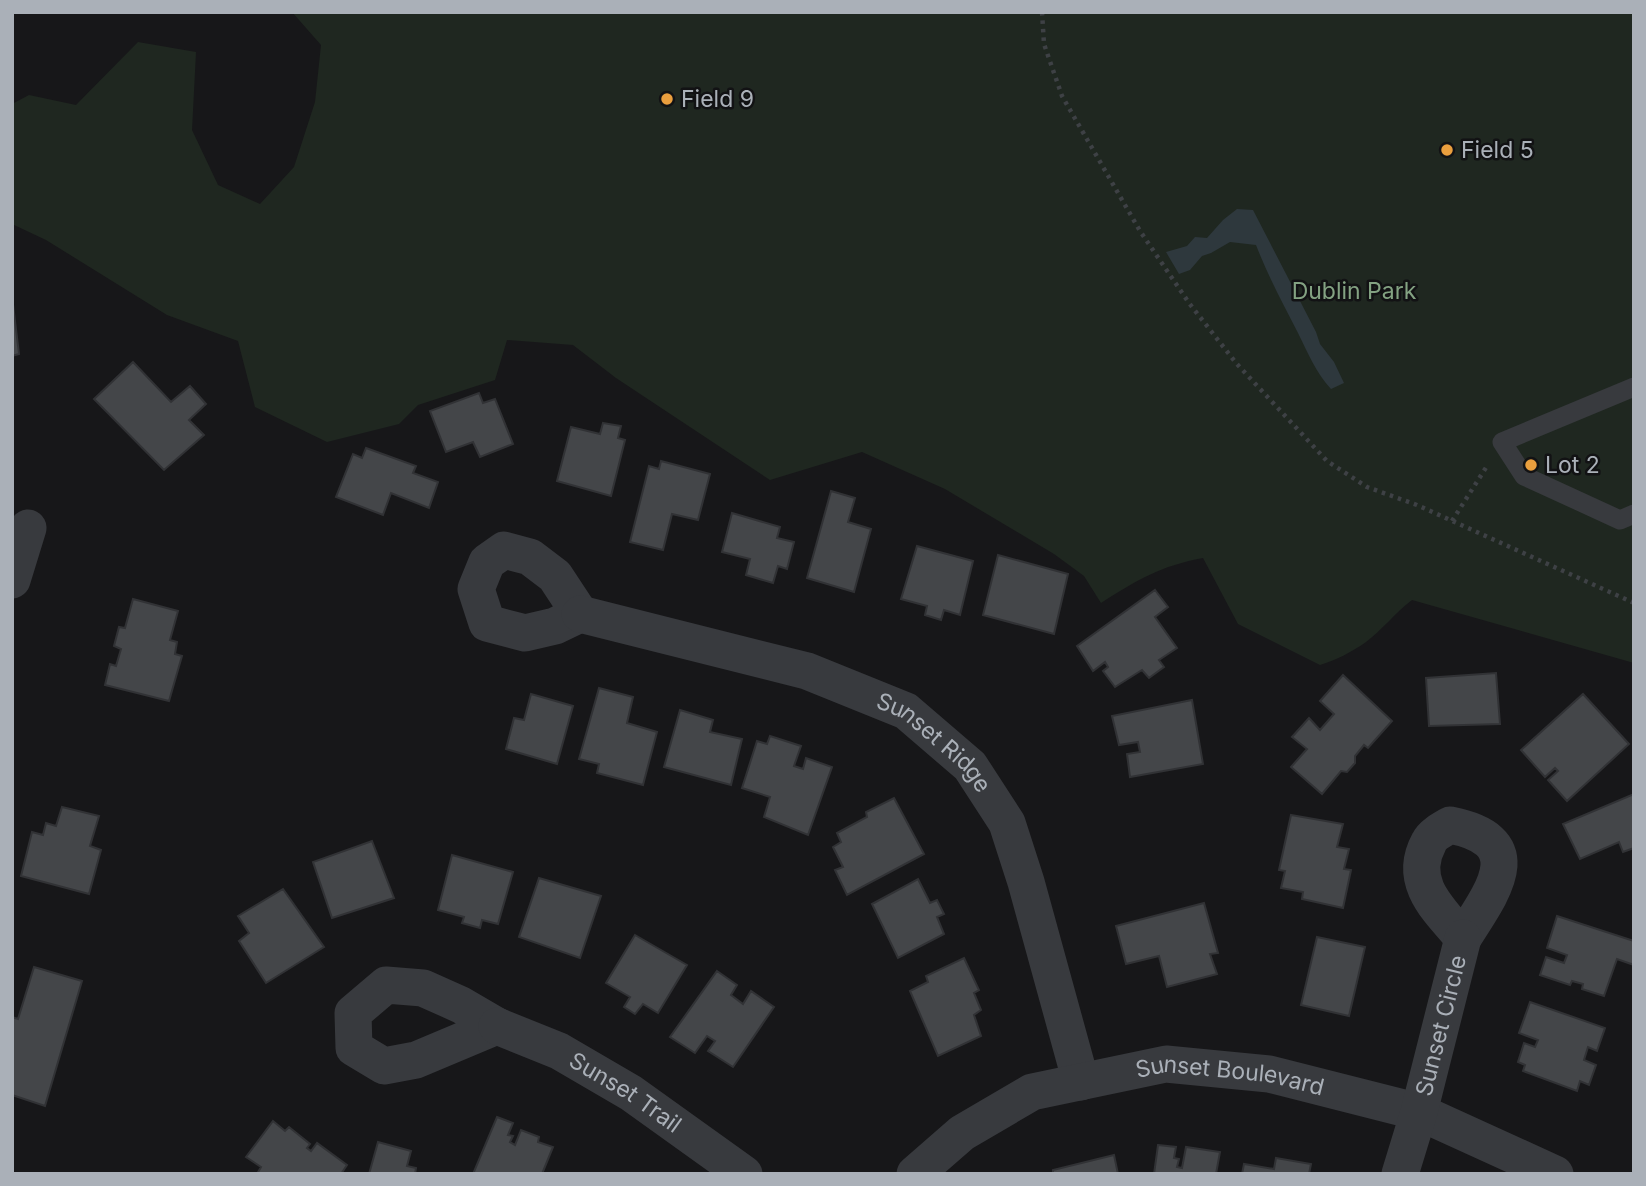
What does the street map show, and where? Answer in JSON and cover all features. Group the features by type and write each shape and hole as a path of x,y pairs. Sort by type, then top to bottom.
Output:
{"street":[{"path":"12,580 28,528"},
{"name":"Sunset Ridge","path":"580,614 807,671 906,711 970,766 1007,823 1081,1082"},
{"name":"Sunset Circle","path":"1400,1174 1419,1112 1464,938"},
{"name":"Sunset Trail","path":"497,1026 559,1051 631,1093 744,1174"},
{"name":"Sunset Boulevard","path":"915,1174 962,1133 1032,1092 1167,1064 1269,1074 1419,1112 1555,1174"}],"lane":[{"path":"1634,387 1502,442 1524,476 1620,520 1634,514"}],"path":[{"path":"1042,12 1044,44 1062,96 1140,231 1189,303 1236,363 1327,461 1367,487 1417,505 1634,603"},
{"path":"1451,521 1502,442"}],"green space":[{"name":"Dublin Park","path":"292,12 1634,12 1634,663 1412,600 1366,642 1320,665 1238,624 1203,558 1149,575 1101,603 1084,576 1054,554 945,489 862,452 770,480 616,378 573,345 507,340 495,380 418,405 399,424 327,442 255,407 238,341 167,315 46,240 12,224 12,104 29,95 76,105 138,42 196,52 192,130 218,185 260,204 294,167 315,102 321,45"}],"shaded area":[{"path":"1237,209 1253,210 1320,344 1334,362 1344,383 1331,389 1321,376 1256,245 1230,242 1202,256 1190,270 1179,274 1166,252 1187,246 1195,237 1207,238"}],"building":[{"path":"12,296 19,354 12,356"},
{"path":"133,362 171,402 190,386 206,404 189,420 204,435 164,470 94,399"},
{"path":"479,393 483,403 495,399 513,444 480,457 473,442 446,452 430,411"},
{"path":"603,423 621,426 618,438 625,440 611,496 557,481 571,427 600,434"},
{"path":"366,448 416,466 413,473 438,482 429,508 391,493 383,515 336,497 353,454 362,458"},
{"path":"661,461 710,474 698,520 672,514 663,550 630,542 649,466 659,469"},
{"path":"831,491 855,498 848,522 871,529 854,592 807,578"},
{"path":"732,513 780,527 777,538 794,542 787,569 778,566 773,583 746,575 750,559 722,552"},
{"path":"917,546 973,561 960,615 944,610 941,620 925,615 927,606 901,599"},
{"path":"998,555 1068,574 1054,634 983,615"},
{"path":"1155,590 1168,607 1155,617 1177,648 1159,660 1164,667 1149,678 1142,670 1115,687 1103,671 1108,667 1105,662 1093,671 1077,646"},
{"path":"133,599 178,611 170,640 177,642 175,654 182,656 169,701 105,685 110,664 116,666 121,649 114,646 119,627 125,628"},
{"path":"1496,673 1500,724 1429,726 1426,678"},
{"path":"1343,675 1392,721 1368,748 1364,745 1355,756 1355,763 1347,772 1341,771 1322,794 1291,767 1307,749 1292,737 1309,718 1320,730 1334,714 1320,701"},
{"path":"599,688 633,697 627,723 657,732 643,785 597,773 599,764 579,759"},
{"path":"531,694 573,706 557,764 506,749 514,718 524,720"},
{"path":"1583,694 1629,744 1567,801 1548,780 1558,771 1555,768 1545,777 1521,750"},
{"path":"1192,700 1203,764 1130,777 1127,754 1140,752 1138,742 1119,745 1112,716"},
{"path":"680,710 713,720 710,732 742,739 731,785 664,767"},
{"path":"770,736 801,746 794,766 803,769 806,758 832,767 808,835 764,817 770,797 742,788 757,741 767,744"},
{"path":"1634,794 1634,848 1623,852 1619,842 1580,859 1563,824"},
{"path":"894,798 924,854 847,895 835,870 843,867 833,847 841,842 837,833 867,817 866,812"},
{"path":"62,807 99,816 90,846 101,850 89,894 21,876 32,832 43,835 46,823 56,826"},
{"path":"1291,815 1343,824 1337,847 1349,849 1344,869 1351,870 1343,908 1302,899 1303,892 1281,888 1285,871 1279,870"},
{"path":"372,841 394,898 332,918 313,862"},
{"path":"452,855 513,872 498,924 482,920 480,928 462,923 464,917 438,910"},
{"path":"539,878 601,896 580,958 519,937"},
{"path":"918,879 930,903 937,900 944,914 937,917 944,934 898,958 872,904"},
{"path":"283,889 324,947 266,983 239,941 249,933 238,916"},
{"path":"1204,903 1218,953 1210,954 1217,974 1167,987 1159,956 1126,964 1116,926"},
{"path":"1557,916 1634,941 1634,965 1617,959 1604,996 1582,989 1583,984 1572,981 1570,985 1540,975 1546,957 1564,963 1567,955 1547,948"},
{"path":"635,935 687,965 658,1013 643,1004 635,1014 624,1007 630,997 606,983"},
{"path":"1317,937 1365,947 1349,1016 1301,1005"},
{"path":"964,958 979,990 974,993 981,1010 974,1015 981,1036 938,1056 910,991 928,982 926,976"},
{"path":"34,967 82,981 45,1106 12,1095 12,1017 18,1019"},
{"path":"717,971 737,985 731,995 743,1004 751,991 774,1007 733,1067 708,1051 715,1041 707,1036 695,1053 670,1037"},
{"path":"1530,1002 1605,1028 1597,1051 1588,1047 1584,1060 1596,1065 1589,1085 1580,1081 1577,1091 1523,1071 1525,1065 1518,1062 1524,1043 1535,1047 1538,1040 1519,1033"},
{"path":"497,1117 513,1123 508,1135 513,1136 510,1142 515,1145 521,1130 539,1137 538,1142 553,1147 542,1174 473,1174"},
{"path":"273,1121 285,1131 289,1127 310,1144 307,1148 311,1151 317,1143 347,1165 341,1174 257,1174 261,1167 246,1157"},
{"path":"378,1142 411,1151 407,1166 416,1168 415,1174 369,1174"},
{"path":"1158,1145 1176,1147 1174,1158 1179,1159 1177,1167 1182,1168 1186,1147 1220,1152 1216,1174 1154,1174"},
{"path":"1114,1155 1118,1174 1053,1174 1053,1170"},
{"path":"1276,1158 1311,1164 1309,1174 1242,1174 1244,1164 1274,1169"}],"place":[{"name":"Field 9","path":"667,99"},
{"name":"Field 5","path":"1447,150"},
{"name":"Lot 2","path":"1531,465"}]}
